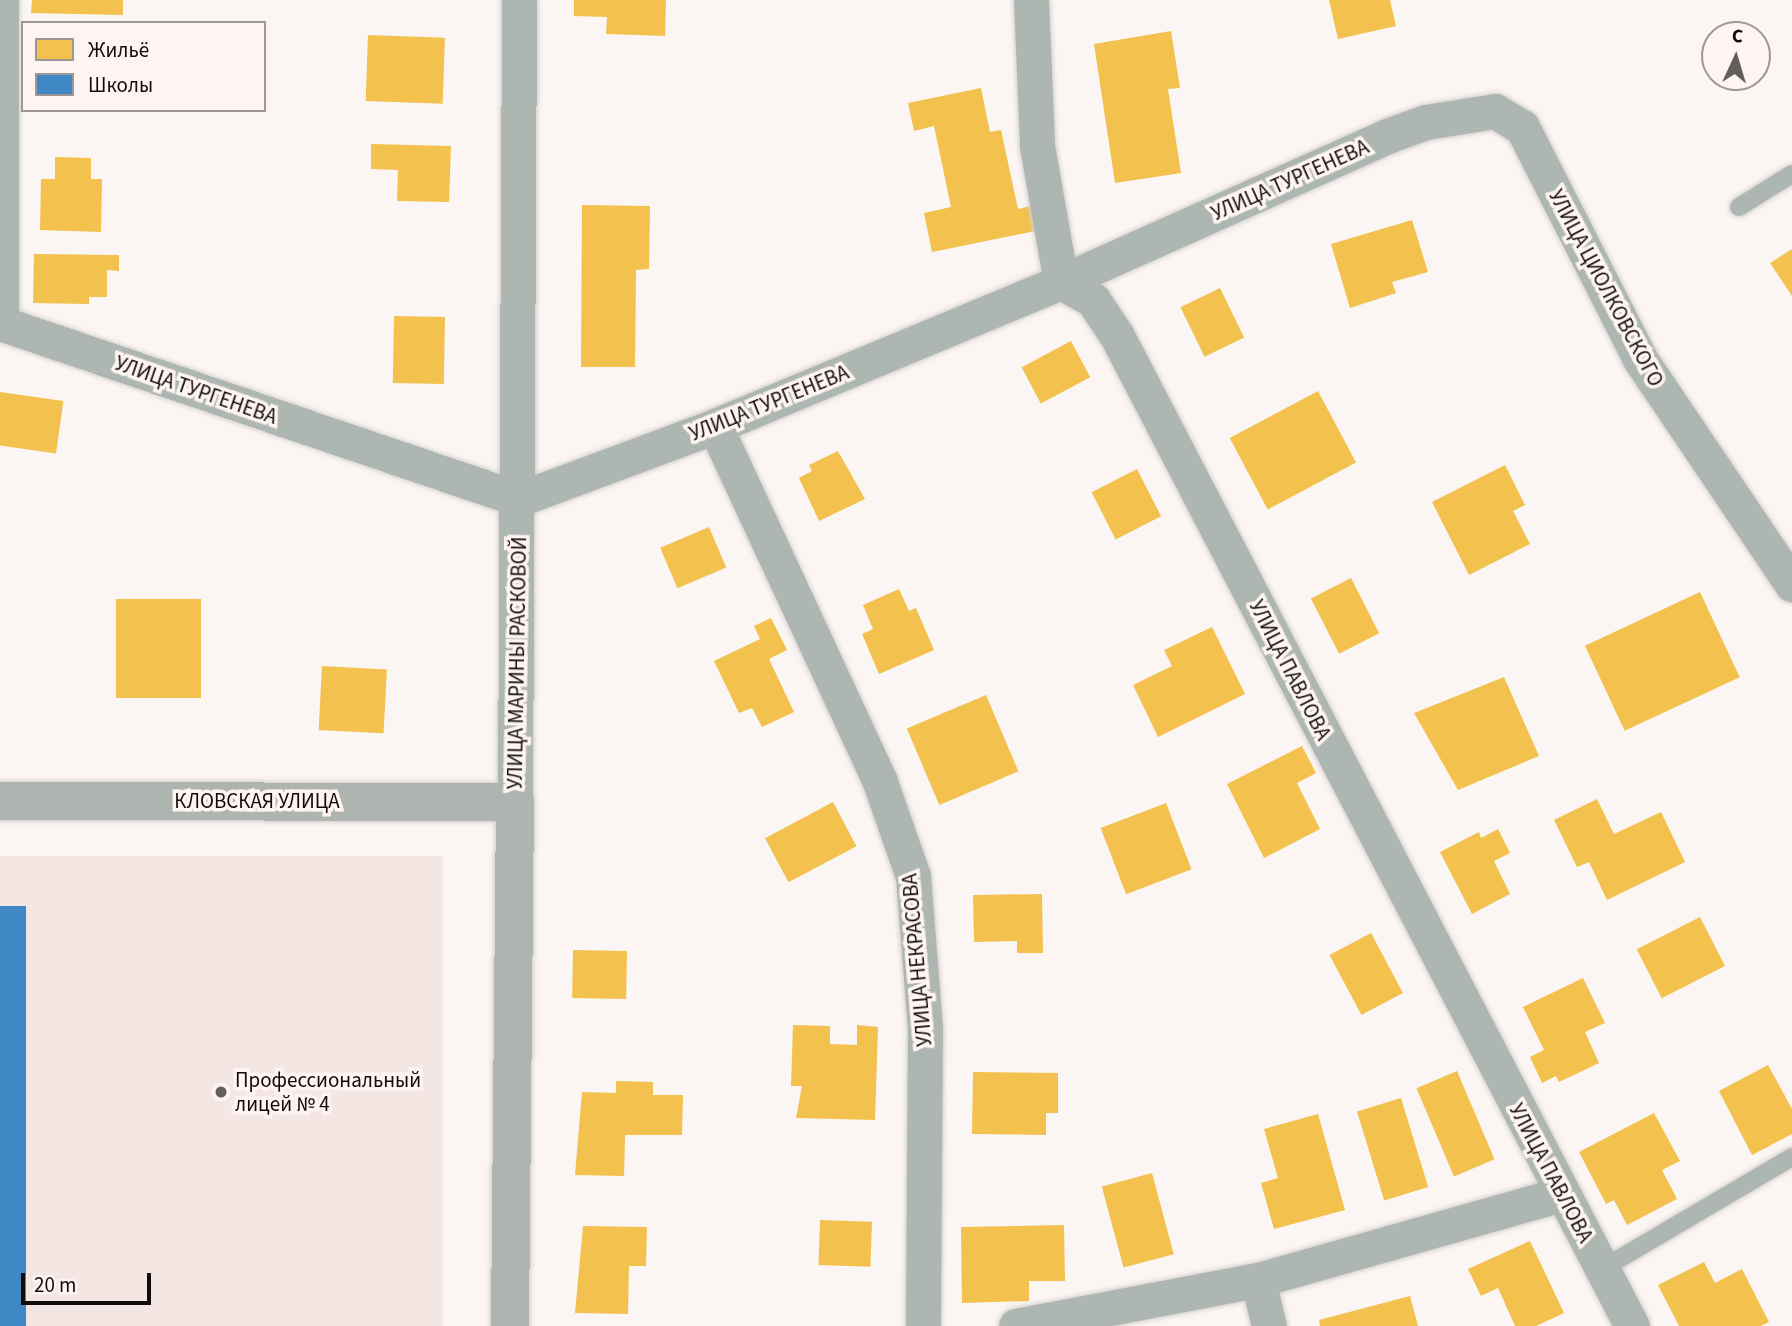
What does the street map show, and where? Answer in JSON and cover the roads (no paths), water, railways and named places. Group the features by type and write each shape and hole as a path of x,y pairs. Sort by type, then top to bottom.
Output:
{"street":[{"path":"0,323 1,0"},
{"name":"УЛИЦА МАРИНЫ РАСКОВОЙ","path":"510,1326 519,499 519,0"},
{"path":"1031,0 1037,146 1061,282"},
{"name":"УЛИЦА ТУРГЕНЕВА","path":"0,323 519,499 715,426 1061,282 1426,122 1495,111 1522,127"},
{"name":"УЛИЦА ЦИОЛКОВСКОГО","path":"1522,127 1640,359 1792,584"},
{"name":"УЛИЦА ПАВЛОВА","path":"1061,282 1093,300 1117,336 1632,1326"},
{"name":"УЛИЦА НЕКРАСОВА","path":"715,426 880,782 913,876 925,1028 923,1326"},
{"name":"КЛОВСКАЯ УЛИЦА","path":"0,801 515,802"},
{"path":"1016,1326 1258,1280 1561,1194"},
{"path":"1258,1280 1269,1326"}],"lane":[{"path":"1739,207 1792,174"},
{"path":"1602,1269 1792,1157"}],"place":[{"name":"Профессиональный лицей № 4","path":"221,1092"}]}
